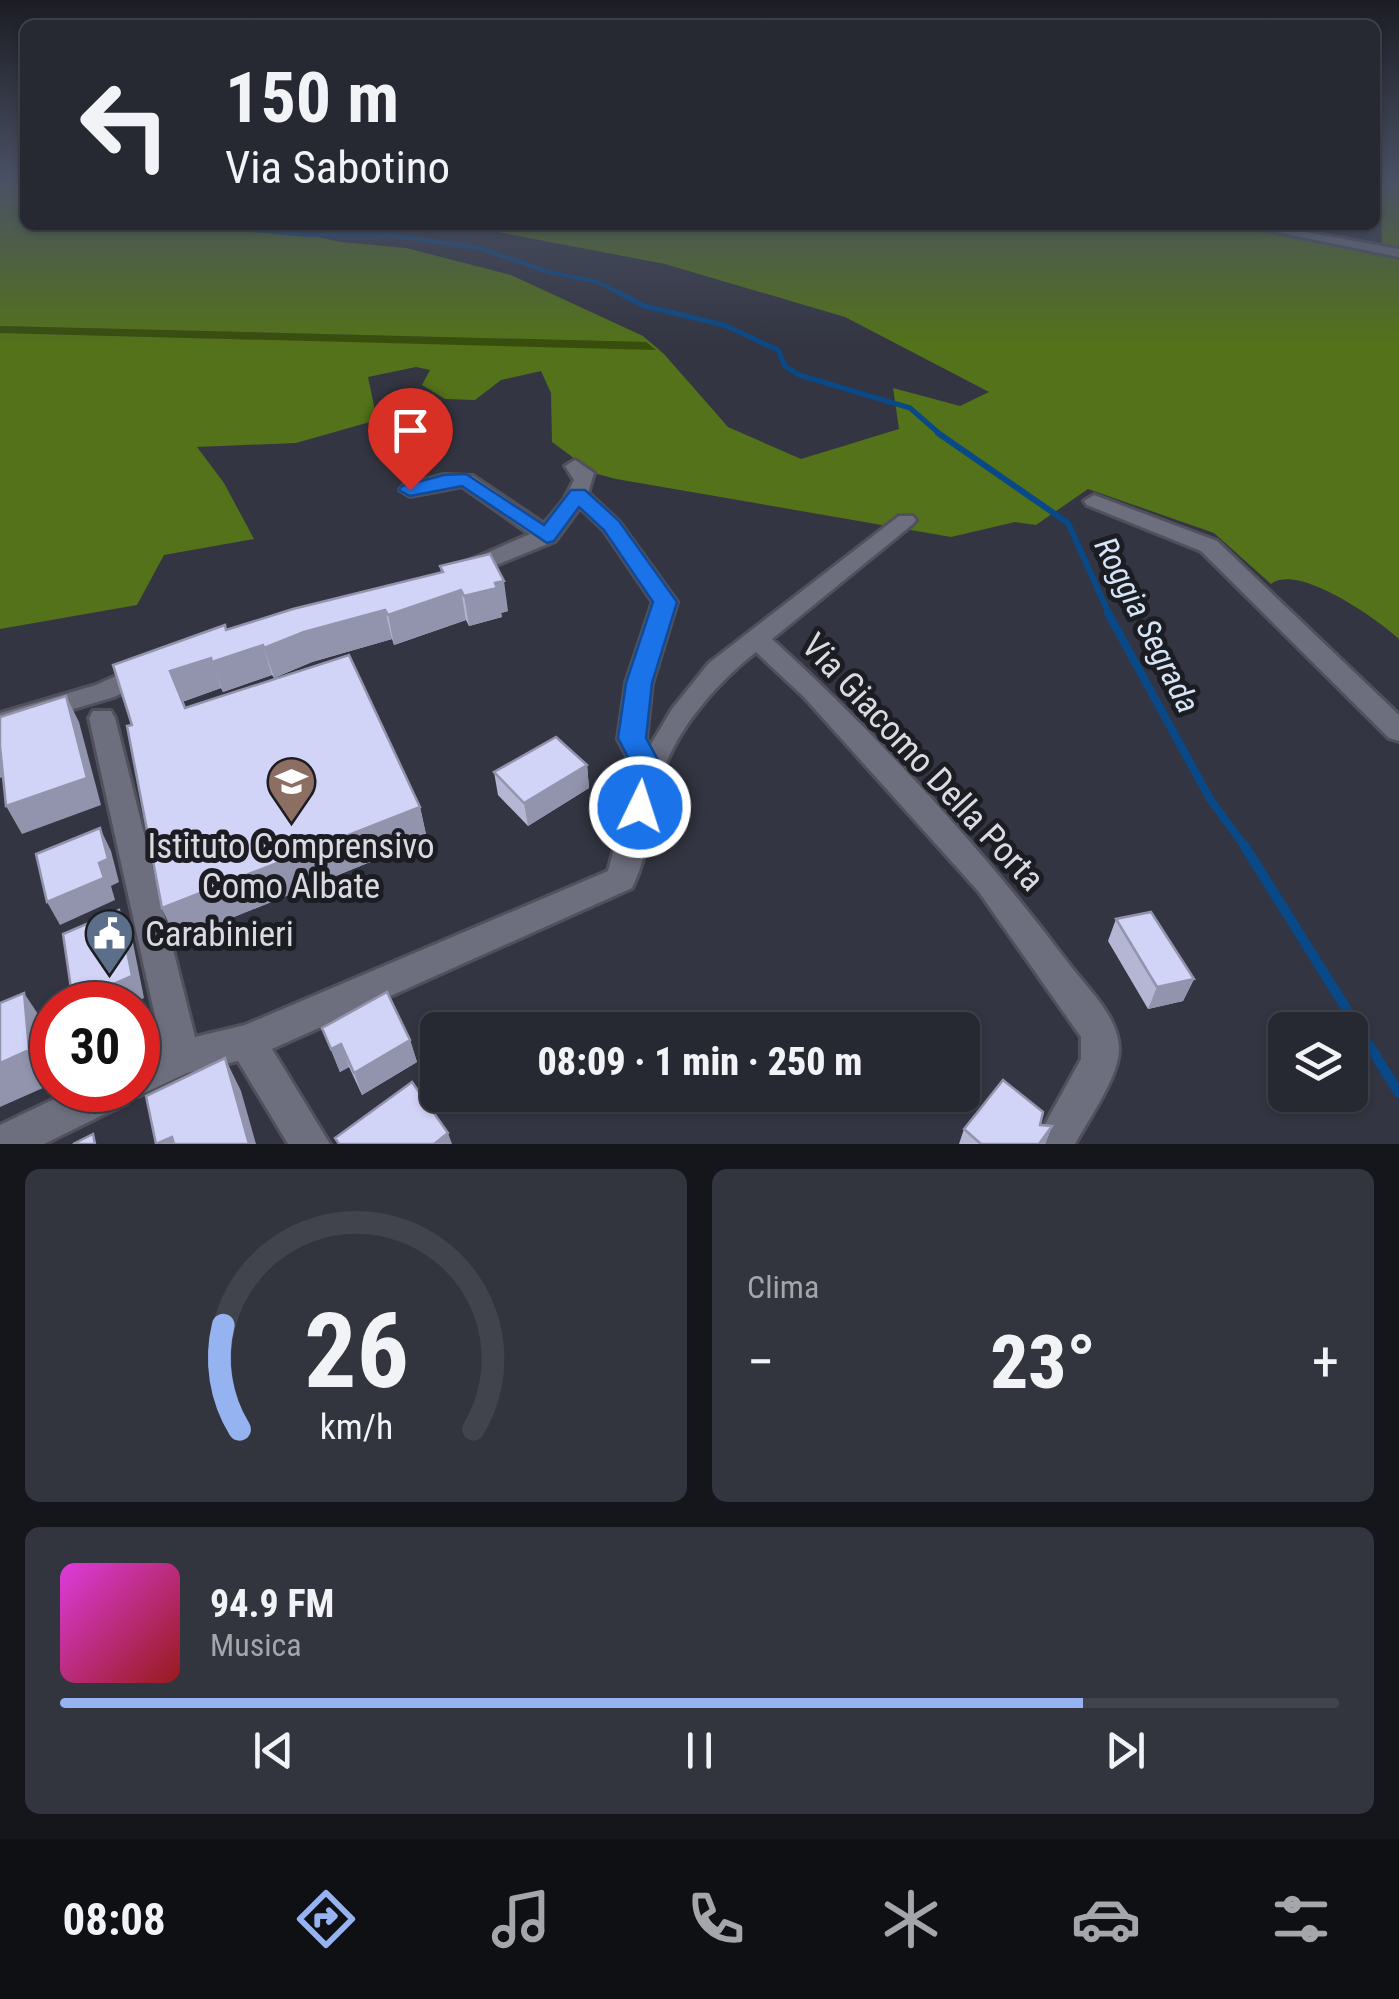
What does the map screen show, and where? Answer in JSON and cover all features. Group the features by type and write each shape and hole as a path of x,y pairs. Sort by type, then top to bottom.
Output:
{"street":[{"path":"1314,237 1399,253"},
{"path":"438,582 547,536 578,495 584,474 575,466"},
{"path":"410,490 466,480 547,536"},
{"path":"578,495 612,526 665,602 639,683 632,738 649,771"},
{"path":"1094,501 1208,546 1399,731"},
{"name":"Via Giacomo Della Porta","path":"248,1042 621,878 649,771 680,716 718,669 906,520"},
{"name":"Via Giacomo Della Porta","path":"758,640 814,691 990,882 1098,1031 1098,1064 1054,1144"},
{"path":"0,722 105,691 175,656"},
{"path":"102,718 182,1057"},
{"path":"160,1068 182,1057 248,1042 310,1144"},
{"path":"2,1144 68,1112"}],"green space":[{"path":"0,237 320,237 406,248 511,275 643,336 664,354 728,427 801,459 899,429 893,388 960,406 989,392 845,317 665,264 526,237 1307,237 1382,252 1382,237 1399,237 1399,639 1356,607 1318,587 1299,581 1271,584 1214,533 1088,489 1036,525 1015,522 951,537 616,479 594,473 552,442 551,393 541,371 501,380 475,400 445,399 422,385 430,370 416,367 368,377 377,420 296,443 197,447 224,483 254,539 164,555 137,605 0,629 0,333 656,350 646,342 0,326"},
{"path":"0,326 646,342 657,351 0,333"}],"building":[{"path":"490,554 504,581 495,583 497,588 464,596 461,590 388,615 385,610 304,632 264,648 263,645 170,671 185,708 349,655 420,807 162,908 127,726 132,725 113,665 225,625 226,630 443,572 440,566"},
{"path":"66,696 87,778 6,806 0,717"},
{"path":"556,737 587,765 524,803 494,772"},
{"path":"100,828 108,859 99,863 104,878 47,902 36,854"},
{"path":"119,910 132,976 118,982 70,982 63,934"},
{"path":"1151,912 1194,979 1157,987 1116,919"},
{"path":"387,992 410,1040 354,1073 341,1044 331,1049 322,1028"},
{"path":"24,993 29,1050 0,1063 0,1003"},
{"path":"225,1058 249,1144 174,1144 172,1137 156,1144 149,1112 160,1112 160,1089"},
{"path":"1003,1080 1043,1112 1040,1125 1052,1126 1039,1144 981,1144 964,1129"},
{"path":"412,1082 420,1093 420,1112 433,1112 448,1133 434,1144 339,1144 335,1138"},
{"path":"93,1134 95,1144 73,1144"}],"waterway":[{"name":"Roggia Segrada","path":"406,237 479,248 549,272 598,282 623,295"},
{"name":"Roggia Segrada","path":"618,292 644,306 724,325 778,350 785,366 799,375 910,408 941,435"},
{"name":"Roggia Segrada","path":"938,433 1068,523 1110,616"},
{"name":"Roggia Segrada","path":"1108,613 1210,799 1245,847"},
{"name":"Roggia Segrada","path":"1245,847 1399,1093"}],"place":[{"name":"Istituto Comprensivo Como Albate","path":"291,824"},
{"name":"Carabinieri","path":"110,976"}],"route":[{"path":"410,490 466,480 547,536 578,495 612,526 665,602 639,683 632,738 649,771 640,807"}]}
